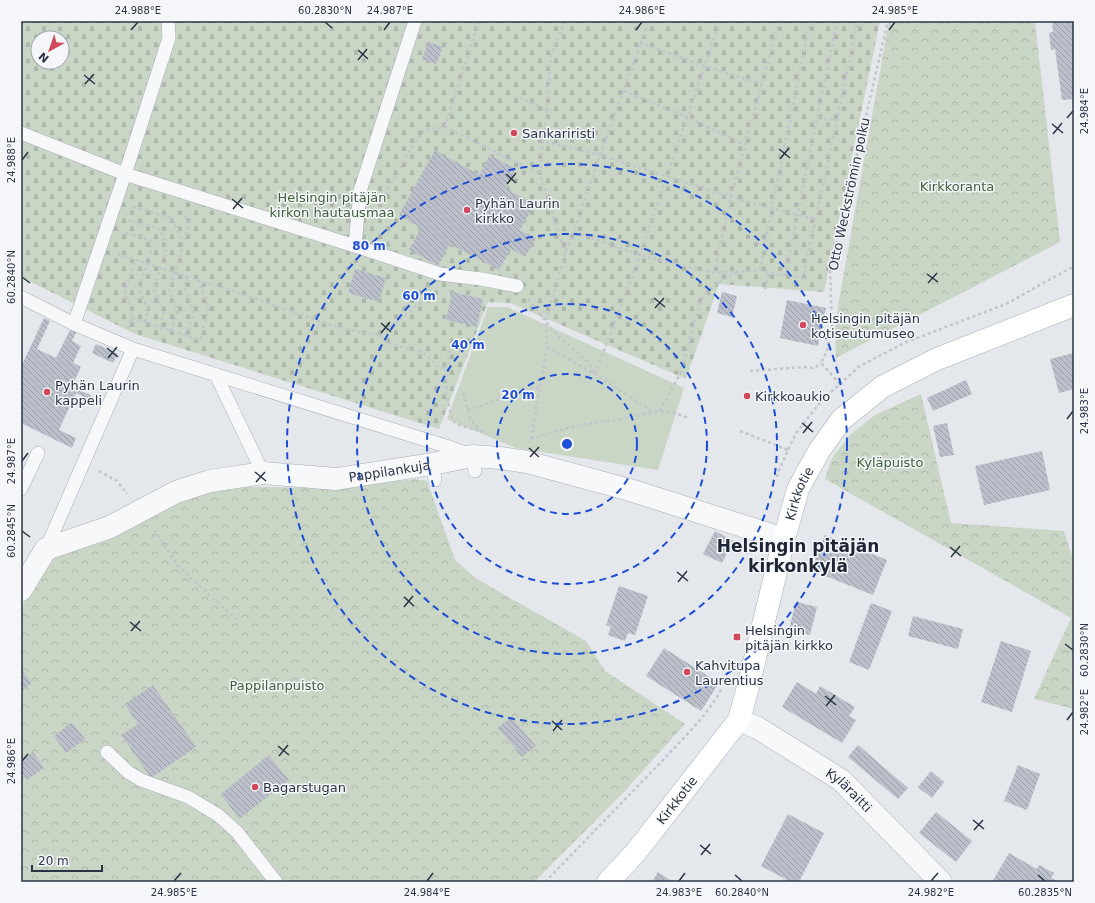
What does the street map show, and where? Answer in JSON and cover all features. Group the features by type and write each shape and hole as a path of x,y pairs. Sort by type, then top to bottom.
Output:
{"street":[{"name":"Kirkkotie","path":"608,882 636,852 739,720 798,489 819,451 841,420 882,387 937,359 1074,305"},
{"name":"Pappilankuja","path":"46,549 110,527 176,492 210,481 262,473 336,479 434,472 500,458 525,468 784,539"},
{"path":"21,590 46,549"},
{"name":"Kyläraitti","path":"739,720 758,728 841,780 941,882"}],"lane":[{"path":"74,324 169,38 168,21"},
{"path":"355,246 360,191 415,21"},
{"path":"21,133 125,174 440,274 481,279 517,286"},
{"path":"21,297 74,324 127,347 452,448 473,464"},
{"path":"46,549 83,462 127,347"},
{"path":"216,375 262,473"},
{"path":"21,489 38,453"},
{"path":"108,752 128,772 141,780 188,797 218,815 237,832 276,882"}],"path":[{"path":"445,127 479,21"},
{"path":"565,21 551,55 540,174 565,254"},
{"path":"525,468 530,453 531,439 547,347 546,320 565,254 624,91 640,42 649,21"},
{"path":"595,374 668,177 720,21"},
{"path":"714,273 731,197 778,21"},
{"path":"760,270 810,21"},
{"path":"785,276 837,21"},
{"path":"574,232 640,255 714,273 760,270 785,276 803,278 858,21"},
{"name":"Otto Weckströmin polku","path":"821,363 827,351 832,326 830,270 888,21"},
{"path":"640,42 705,66 762,84"},
{"path":"624,91 745,145"},
{"path":"520,97 547,111"},
{"path":"818,117 837,121"},
{"path":"376,208 410,150 424,130 445,127 540,174"},
{"path":"543,141 600,155 731,197 816,219"},
{"path":"135,201 126,233 150,240 152,248 139,288 148,311 145,322"},
{"path":"133,207 172,218 184,242"},
{"path":"171,331 178,311 169,291 189,225 181,208"},
{"path":"130,220 160,229 167,247 154,290 164,313 160,327"},
{"path":"119,255 121,248"},
{"path":"100,249 224,288 330,325 363,333 380,335 388,343 421,352 431,359 438,367 448,368"},
{"path":"127,347 132,318 125,290 135,260"},
{"path":"660,411 680,374 700,304 705,294 716,284 740,271"},
{"path":"764,289 769,273"},
{"path":"380,335 424,300 440,274"},
{"path":"186,336 194,311 184,287 187,276"},
{"path":"132,318 200,340 209,308 201,288 203,282"},
{"path":"517,286 557,335 588,362 595,374"},
{"path":"547,347 595,374 653,412"},
{"path":"450,350 446,394 454,422 459,426 489,434"},
{"path":"750,371 803,367 814,368 821,363 840,384"},
{"path":"468,410 540,386"},
{"path":"463,393 470,419 482,432"},
{"path":"531,439 563,429 660,411 681,415 688,418"},
{"path":"740,431 788,450"},
{"path":"83,462 117,481 141,510 179,567 237,620"},
{"path":"545,882 626,799 690,730 714,702 724,684"}],"green space":[{"name":"Helsingin pitäjän kirkon hautausmaa","path":"21,21 880,21 824,292 719,284 686,379 510,303 488,302 439,429 135,334 21,277"},
{"name":"Kirkkoranta","path":"889,21 1035,21 1060,242 836,358 835,329 838,306"},
{"path":"488,307 507,307 684,388 658,470 516,448 447,419"},
{"name":"Kyläpuisto","path":"921,394 951,523 1064,531 1074,563 1074,709 1034,699 1071,618 825,479 832,458 850,435 875,415"},
{"name":"Pappilanpuisto","path":"415,479 427,481 455,560 477,579 586,641 605,671 685,724 622,794 534,882 21,882 21,609 35,584 55,557 71,550 104,542 193,496 210,490 249,487 346,488"}],"building":[{"path":"1052,21 1074,21 1074,99 1062,100 1055,49 1051,50 1049,33 1053,32"},
{"path":"429,42 443,47 436,64 422,59"},
{"name":"Pyhän Laurin kirkko","path":"435,150 479,175 490,155 516,169 505,188 534,204 520,230 536,238 525,257 511,249 499,270 450,244 438,266 409,250 421,228 399,215"},
{"path":"355,269 386,278 379,302 348,293"},
{"path":"452,292 483,299 477,327 446,320"},
{"path":"722,292 737,296 732,317 717,313"},
{"path":"787,300 826,308 818,346 780,338"},
{"name":"Pyhän Laurin kappeli","path":"44,318 50,321 37,349 56,358 71,328 77,331 72,341 81,346 73,363 81,367 72,386 98,399 96,403 76,393 59,430 76,438 72,448 21,423 21,367"},
{"path":"96,344 118,354 113,363 92,353"},
{"path":"1074,353 1074,389 1059,393 1050,359"},
{"path":"966,380 972,394 933,411 927,398"},
{"path":"947,423 954,455 940,457 933,426"},
{"path":"1042,451 1050,490 984,505 975,466"},
{"path":"715,531 733,541 722,563 703,554"},
{"path":"825,535 887,560 873,595 811,570"},
{"path":"619,586 648,596 635,635 628,633 625,641 608,635 611,627 606,625"},
{"path":"796,602 817,607 810,635 789,629"},
{"path":"871,603 892,611 869,670 849,662"},
{"path":"913,616 963,629 958,649 908,636"},
{"path":"1001,641 1031,651 1012,712 981,702"},
{"path":"664,648 719,683 701,711 646,676"},
{"path":"21,669 32,683 21,692"},
{"path":"797,682 816,694 820,686 855,707 849,716 856,720 842,743 782,707"},
{"path":"153,685 196,747 151,778 121,735 138,724 125,704"},
{"path":"511,717 536,746 522,757 498,728"},
{"path":"72,722 85,739 66,753 54,736"},
{"path":"858,745 908,788 898,799 848,757"},
{"path":"33,752 44,768 27,780 21,772 21,760"},
{"name":"Bagarstugan","path":"269,755 289,780 239,819 221,794"},
{"path":"1018,765 1040,774 1027,810 1004,801"},
{"path":"931,771 944,782 932,798 918,787"},
{"path":"936,812 972,841 956,862 919,833"},
{"path":"788,814 824,833 799,882 791,882 761,866"},
{"path":"1009,853 1037,869 1039,865 1054,873 1051,878 1059,882 992,882"},
{"path":"658,872 673,882 652,882"}],"place":[{"name":"Sankariristi","path":"514,133"},
{"name":"Pyhän Laurin kirkko","path":"467,210"},
{"name":"Helsingin pitäjän kotiseutumuseo","path":"803,325"},
{"name":"Pyhän Laurin kappeli","path":"47,392"},
{"name":"Kirkkoaukio","path":"747,396"},
{"name":"Helsingin pitäjän kirkko","path":"737,637"},
{"name":"Kahvitupa Laurentius","path":"687,672"},
{"name":"Bagarstugan","path":"255,787"}],"district":[{"name":"Helsingin pitäjän kirkonkylä","path":"798,556"}]}
